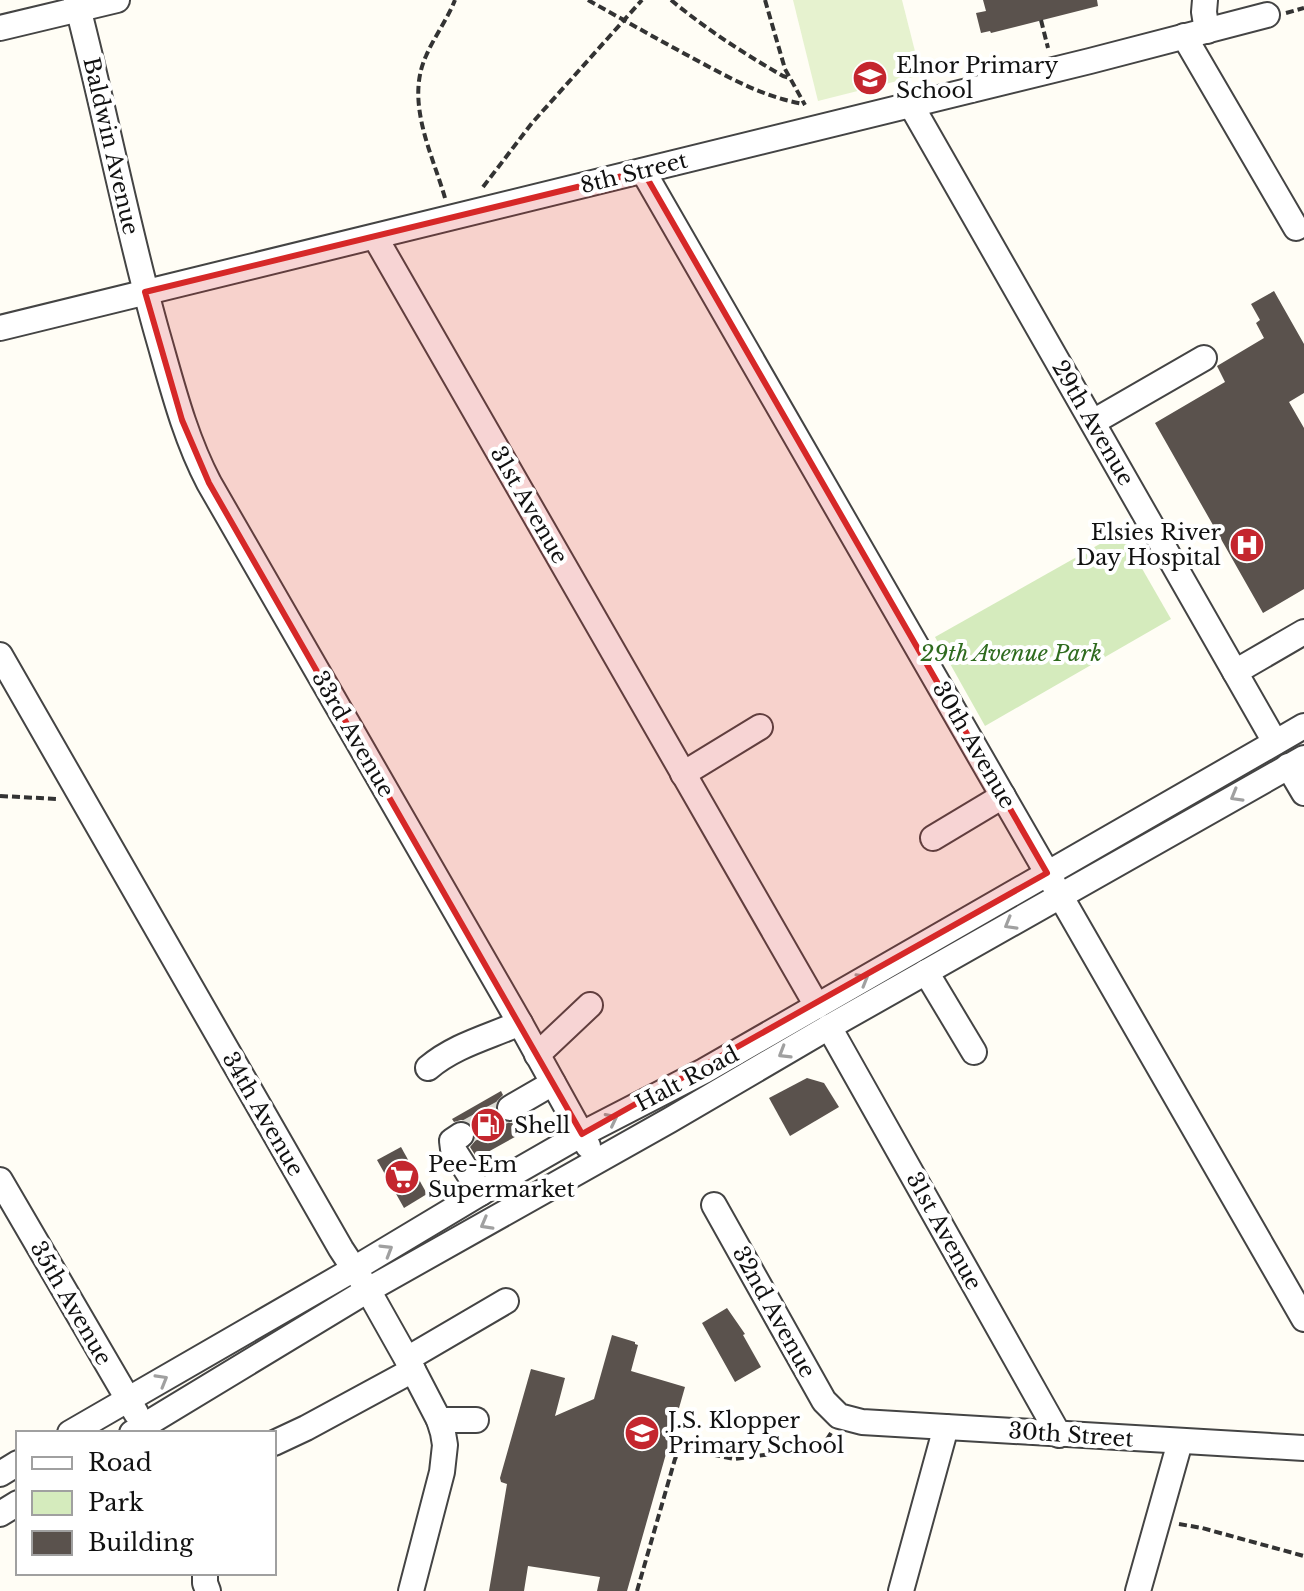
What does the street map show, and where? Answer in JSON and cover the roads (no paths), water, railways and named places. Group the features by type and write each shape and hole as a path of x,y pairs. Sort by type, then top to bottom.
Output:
{"street":[{"path":"0,28 78,5 117,0"},
{"path":"1205,0 1196,33 1296,228"},
{"name":"Baldwin Avenue","path":"78,5 145,292"},
{"name":"8th Street","path":"0,328 1273,15"},
{"name":"29th Avenue","path":"911,105 1275,742"},
{"name":"30th Avenue","path":"643,171 1304,1319"},
{"name":"31st Avenue","path":"375,237 823,1016 1059,1435"},
{"name":"33rd Avenue","path":"145,292 193,453 596,1161"},
{"path":"1093,422 1204,358"},
{"path":"1235,672 1304,632"},
{"name":"34th Avenue","path":"0,655 341,1249 368,1290 439,1420 445,1445 442,1472 411,1591"},
{"name":"Halt Road","path":"138,1429 368,1290 670,1120 823,1016 1047,873 1304,726"},
{"path":"683,774 760,727"},
{"path":"1296,762 1304,793"},
{"name":"Halt Road","path":"73,1431 582,1134 704,1071 926,972 1296,762"},
{"path":"933,838 1003,796"},
{"path":"926,972 974,1052"},
{"path":"537,1055 590,1005"},
{"path":"428,1068 442,1057 520,1023"},
{"path":"510,1108 553,1083"},
{"path":"461,1135 452,1141 453,1149 481,1193"},
{"name":"35th Avenue","path":"0,1180 127,1400 138,1429"},
{"name":"32nd Avenue","path":"714,1205 824,1401 839,1416"},
{"path":"276,1442 306,1428 506,1301"},
{"name":"30th Street","path":"839,1416 862,1422 1304,1448"},
{"path":"439,1420 476,1420"},
{"path":"901,1591 946,1427"},
{"path":"1138,1591 1180,1442"}],"tunnel":[{"path":"461,1135 510,1108"}],"place":[{"name":"Elnor Primary School","path":"870,78"},
{"name":"Elsies River Day Hospital","path":"1247,545"},
{"name":"Shell","path":"488,1125"},
{"name":"Pee-Em Supermarket","path":"402,1177"},
{"name":"J.S. Klopper Primary School","path":"642,1433"}],"park label":[{"name":"29th Avenue Park","path":"1011,653"}]}
